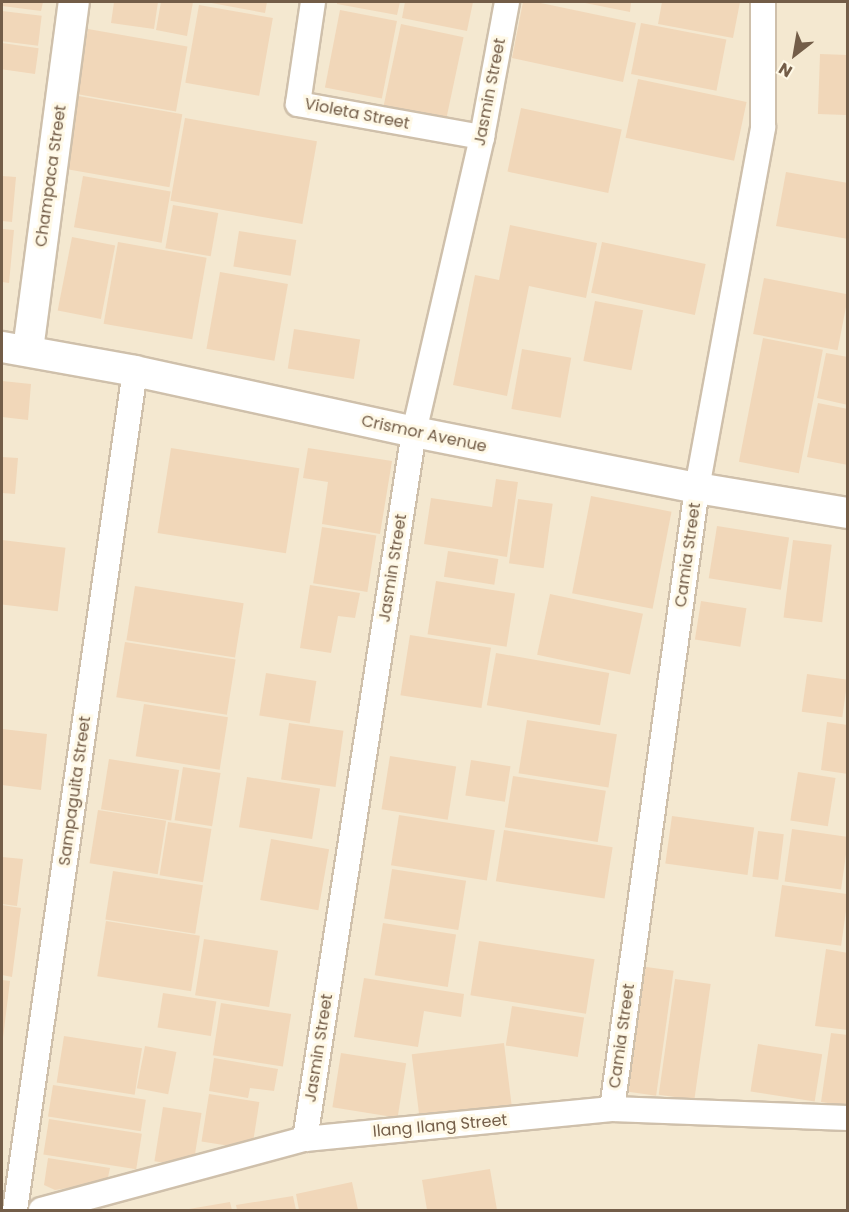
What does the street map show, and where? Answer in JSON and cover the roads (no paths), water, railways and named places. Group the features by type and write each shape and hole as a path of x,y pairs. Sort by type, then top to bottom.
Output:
{"street":[{"name":"Champaca Street","path":"15,349 74,2"},
{"name":"Violeta Street","path":"313,2 298,104 482,137"},
{"name":"Jasmin Street","path":"305,1139 414,432 482,137 507,2"},
{"name":"Camia Street","path":"612,1109 697,488 763,127 764,2"},
{"name":"Crismor Avenue","path":"15,349 135,371 414,432 697,488 848,513"},
{"name":"Sampaguita Street","path":"15,1210 135,371"},
{"name":"Ilang Ilang Street","path":"41,1210 305,1139 612,1109 848,1118"}]}
